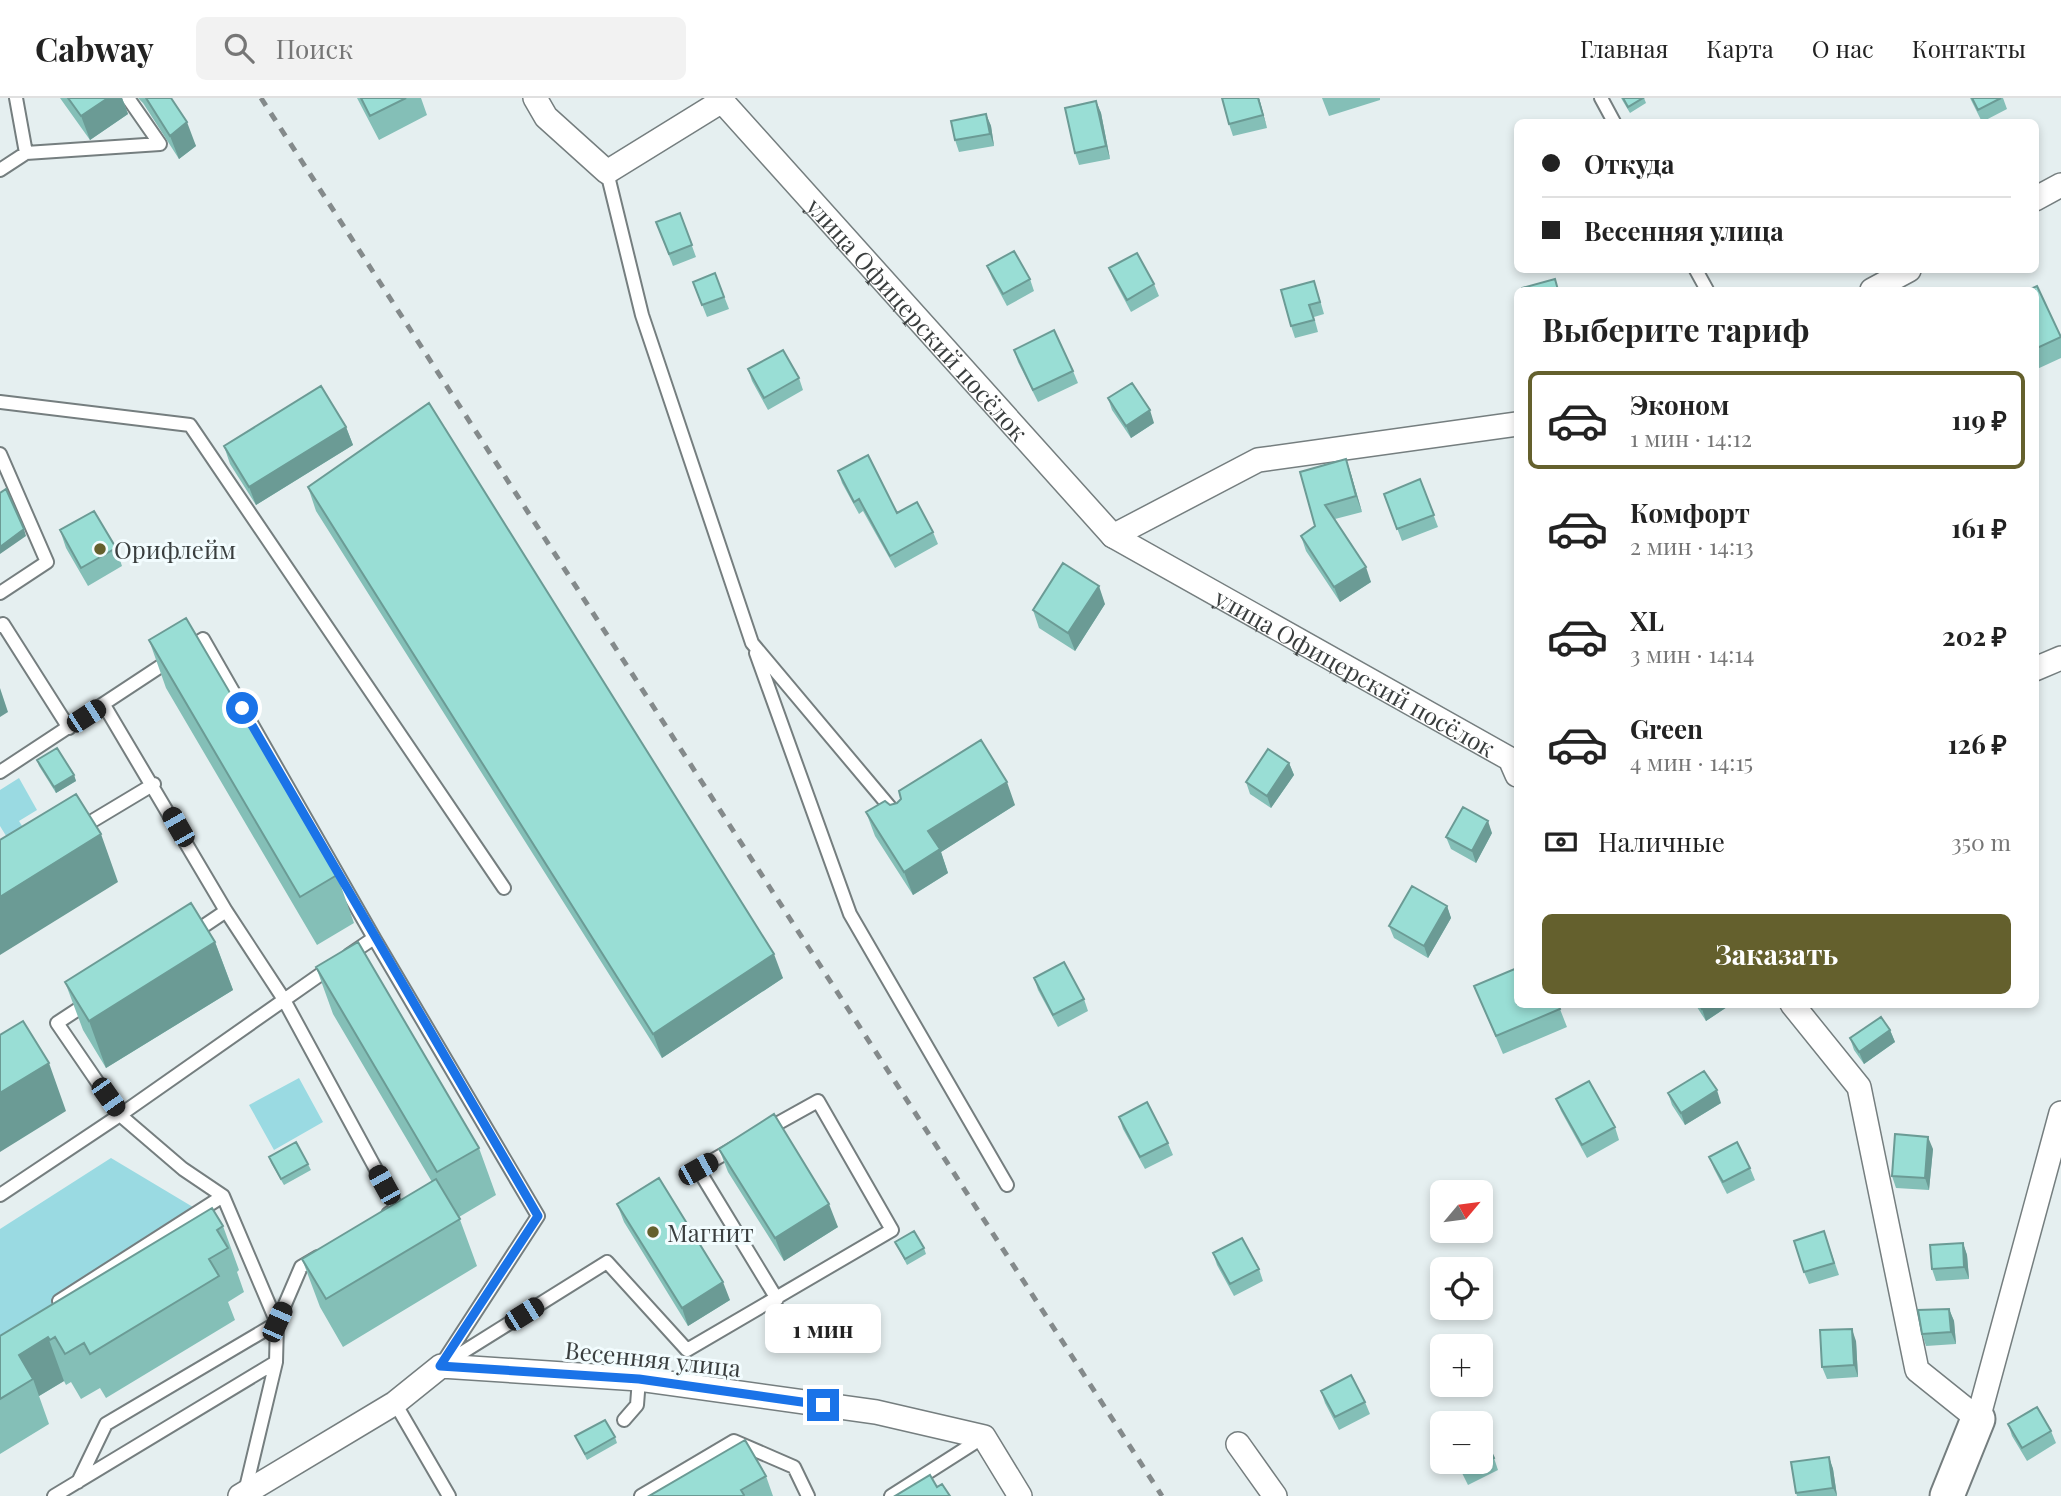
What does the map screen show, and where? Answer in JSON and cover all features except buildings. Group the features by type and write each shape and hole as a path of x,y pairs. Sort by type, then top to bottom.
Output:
{"street":[{"path":"536,98 546,117 607,172 722,99"},
{"name":"улица Офицерский посёлок","path":"722,99 1114,536 1514,761"},
{"path":"2039,197 2061,185"},
{"path":"1878,287 1903,273"},
{"path":"1114,536 1258,460 1514,424"},
{"path":"2039,667 2061,658"},
{"path":"1795,1008 1859,1087 1917,1370 1978,1419"},
{"path":"1947,1496 1978,1419 2056,1147 2061,1113"},
{"path":"243,1494 395,1403 440,1366"},
{"name":"Весенняя улица","path":"440,1366 639,1379 876,1412 984,1437"},
{"path":"984,1437 1020,1496"},
{"path":"1238,1444 1275,1496"}],"lane":[{"path":"16,98 26,153"},
{"path":"0,170 26,153 160,144 128,98"},
{"path":"1601,98 1612,119"},
{"path":"607,172 642,315 752,643 850,914 1007,1185"},
{"path":"0,402 190,425 504,888"},
{"path":"0,454 47,562 0,593"},
{"path":"0,626 3,624 69,728"},
{"path":"0,772 203,639 374,938 538,1216 440,1366"},
{"path":"752,643 901,820"},
{"path":"104,705 226,911 283,998 397,1209 376,1222"},
{"path":"71,834 153,784"},
{"path":"181,941 226,911"},
{"path":"0,1195 374,938"},
{"path":"102,993 57,1023 120,1115 183,1169 223,1196 277,1322"},
{"path":"440,1366 607,1262 687,1350 892,1230 818,1101 758,1135"},
{"path":"746,1142 698,1169 777,1299"},
{"path":"43,1312 223,1196"},
{"path":"243,1494 276,1362 277,1322 301,1267 333,1248"},
{"path":"78,1482 106,1424 277,1322"},
{"path":"54,1496 276,1362"},
{"path":"624,1420 636,1405 639,1379"},
{"path":"395,1403 449,1496"},
{"path":"891,1496 984,1437"},
{"path":"640,1496 734,1441 794,1467 808,1496"}],"shaded area":[{"path":"19,778 37,810 19,821 24,829 8,839 0,826 0,790"},
{"path":"299,1078 323,1122 274,1150 249,1105"},
{"path":"111,1158 218,1222 0,1358 0,1229"}],"railway":[{"path":"261,98 1162,1496"}],"place":[{"name":"Орифлейм","path":"100,549"},
{"name":"Магнит","path":"653,1232"}],"route":[{"path":"242,708 538,1216 440,1366 639,1379 823,1405"}]}
